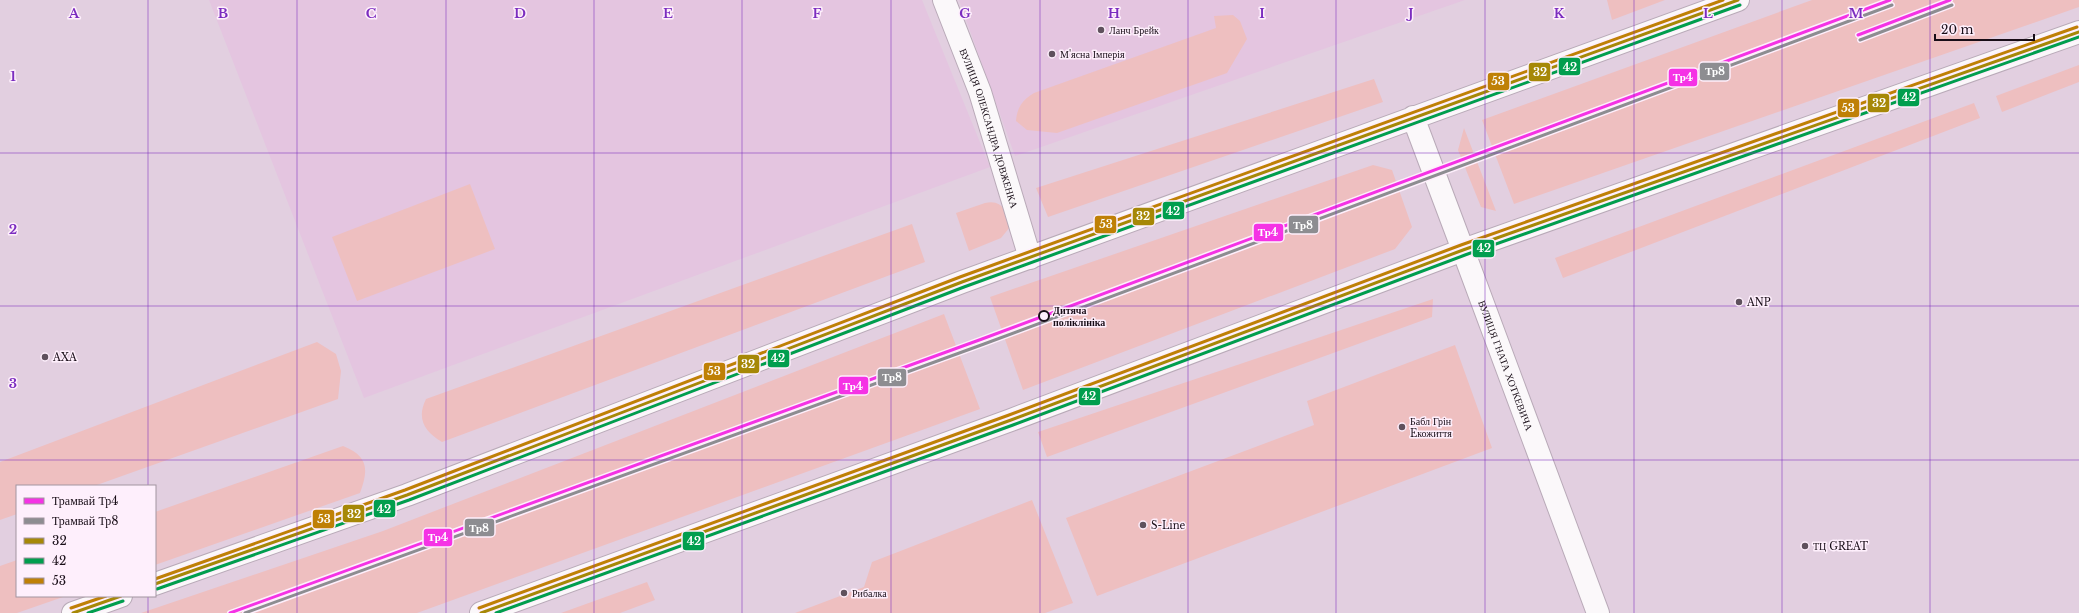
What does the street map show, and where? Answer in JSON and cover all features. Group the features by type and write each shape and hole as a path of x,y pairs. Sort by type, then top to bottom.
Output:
{"main road":[{"name":"ВУЛИЦЯ ОЛЕКСАНДРА ДОВЖЕНКА","path":"944,0 980,92 1030,258"},
{"path":"156,584 407,494 947,288 1413,117 1738,0"},
{"path":"481,613 1011,420 1463,250 2079,32"},
{"name":"ВУЛИЦЯ ГНАТА ХОТКЕВИЧА","path":"1413,117 1598,613"},
{"path":"74,613 118,597"}],"shaded area":[{"path":"209,0 922,0 990,167 364,398"},
{"path":"959,0 1465,0 1015,156"},
{"path":"1607,0 1665,0 1612,20"},
{"path":"1812,0 2079,0 2079,7 1514,204 1482,120"},
{"path":"1233,15 1240,21 1247,39 1227,73 1057,133 1027,130 1016,121 1021,105 1026,98 1034,93 1216,28 1214,16"},
{"path":"2079,65 2079,82 2002,112 1996,96"},
{"path":"1374,79 1383,102 1048,217 1036,188"},
{"path":"1974,103 1980,118 1563,278 1555,258"},
{"path":"1464,128 1496,211 1481,207 1458,150"},
{"path":"1373,165 1392,170 1412,227 1395,249 1023,390 990,297"},
{"path":"470,184 495,249 357,301 332,237"},
{"path":"991,202 1000,205 1007,216 1010,227 1001,238 969,251 956,213"},
{"path":"912,224 925,262 442,442 431,434 424,424 422,413 426,399"},
{"path":"1433,299 1432,317 1047,457 1038,432"},
{"path":"944,314 980,409 417,613 141,613 383,531"},
{"path":"317,342 336,354 341,371 338,399 97,485 16,485 16,514 0,520 0,462"},
{"path":"1455,345 1492,448 1097,596 1066,518 1314,425 1307,401"},
{"path":"343,446 357,454 362,459 364,464 365,477 360,493 156,565 156,512"},
{"path":"1032,500 1073,603 1045,613 795,613 864,587 872,562"},
{"path":"16,560 16,597 63,597 17,613 0,613 0,566"},
{"path":"647,582 655,600 620,613 561,613"}],"tram line":[{"name":"Тр4","path":"230,613 982,339 1890,0"},
{"name":"Тр4","path":"1858,35 1950,0"},
{"name":"Тр8","path":"245,613 984,344 1892,5"},
{"name":"Тр8","path":"1860,40 1952,5"}],"transit line":[{"name":"53","path":"156,579 405,490 960,277 1723,0"},
{"name":"32","path":"156,584 407,495 962,282 1738,0"},
{"name":"42","path":"157,589 409,500 964,287 1740,5"},
{"name":"53","path":"479,608 1009,415 1461,245 2077,27"},
{"name":"32","path":"481,613 1011,420 1463,250 2079,32"},
{"name":"42","path":"496,613 1013,425 1465,255 2079,37"},
{"name":"53","path":"71,608 103,597"},
{"name":"32","path":"73,613 118,597"},
{"name":"42","path":"88,613 123,601"}],"place":[{"name":"Ланч Брейк","path":"1101,30"},
{"name":"М'ясна Імперія","path":"1052,54"},
{"name":"ANP","path":"1739,302"},
{"name":"Дитяча поліклініка","path":"1044,316"},
{"name":"AXA","path":"45,357"},
{"name":"Бабл Грін Eкожиття","path":"1402,427"},
{"name":"S-Line","path":"1143,525"},
{"name":"ТЦ GREAT","path":"1805,546"},
{"name":"Рибалка","path":"844,593"}]}
